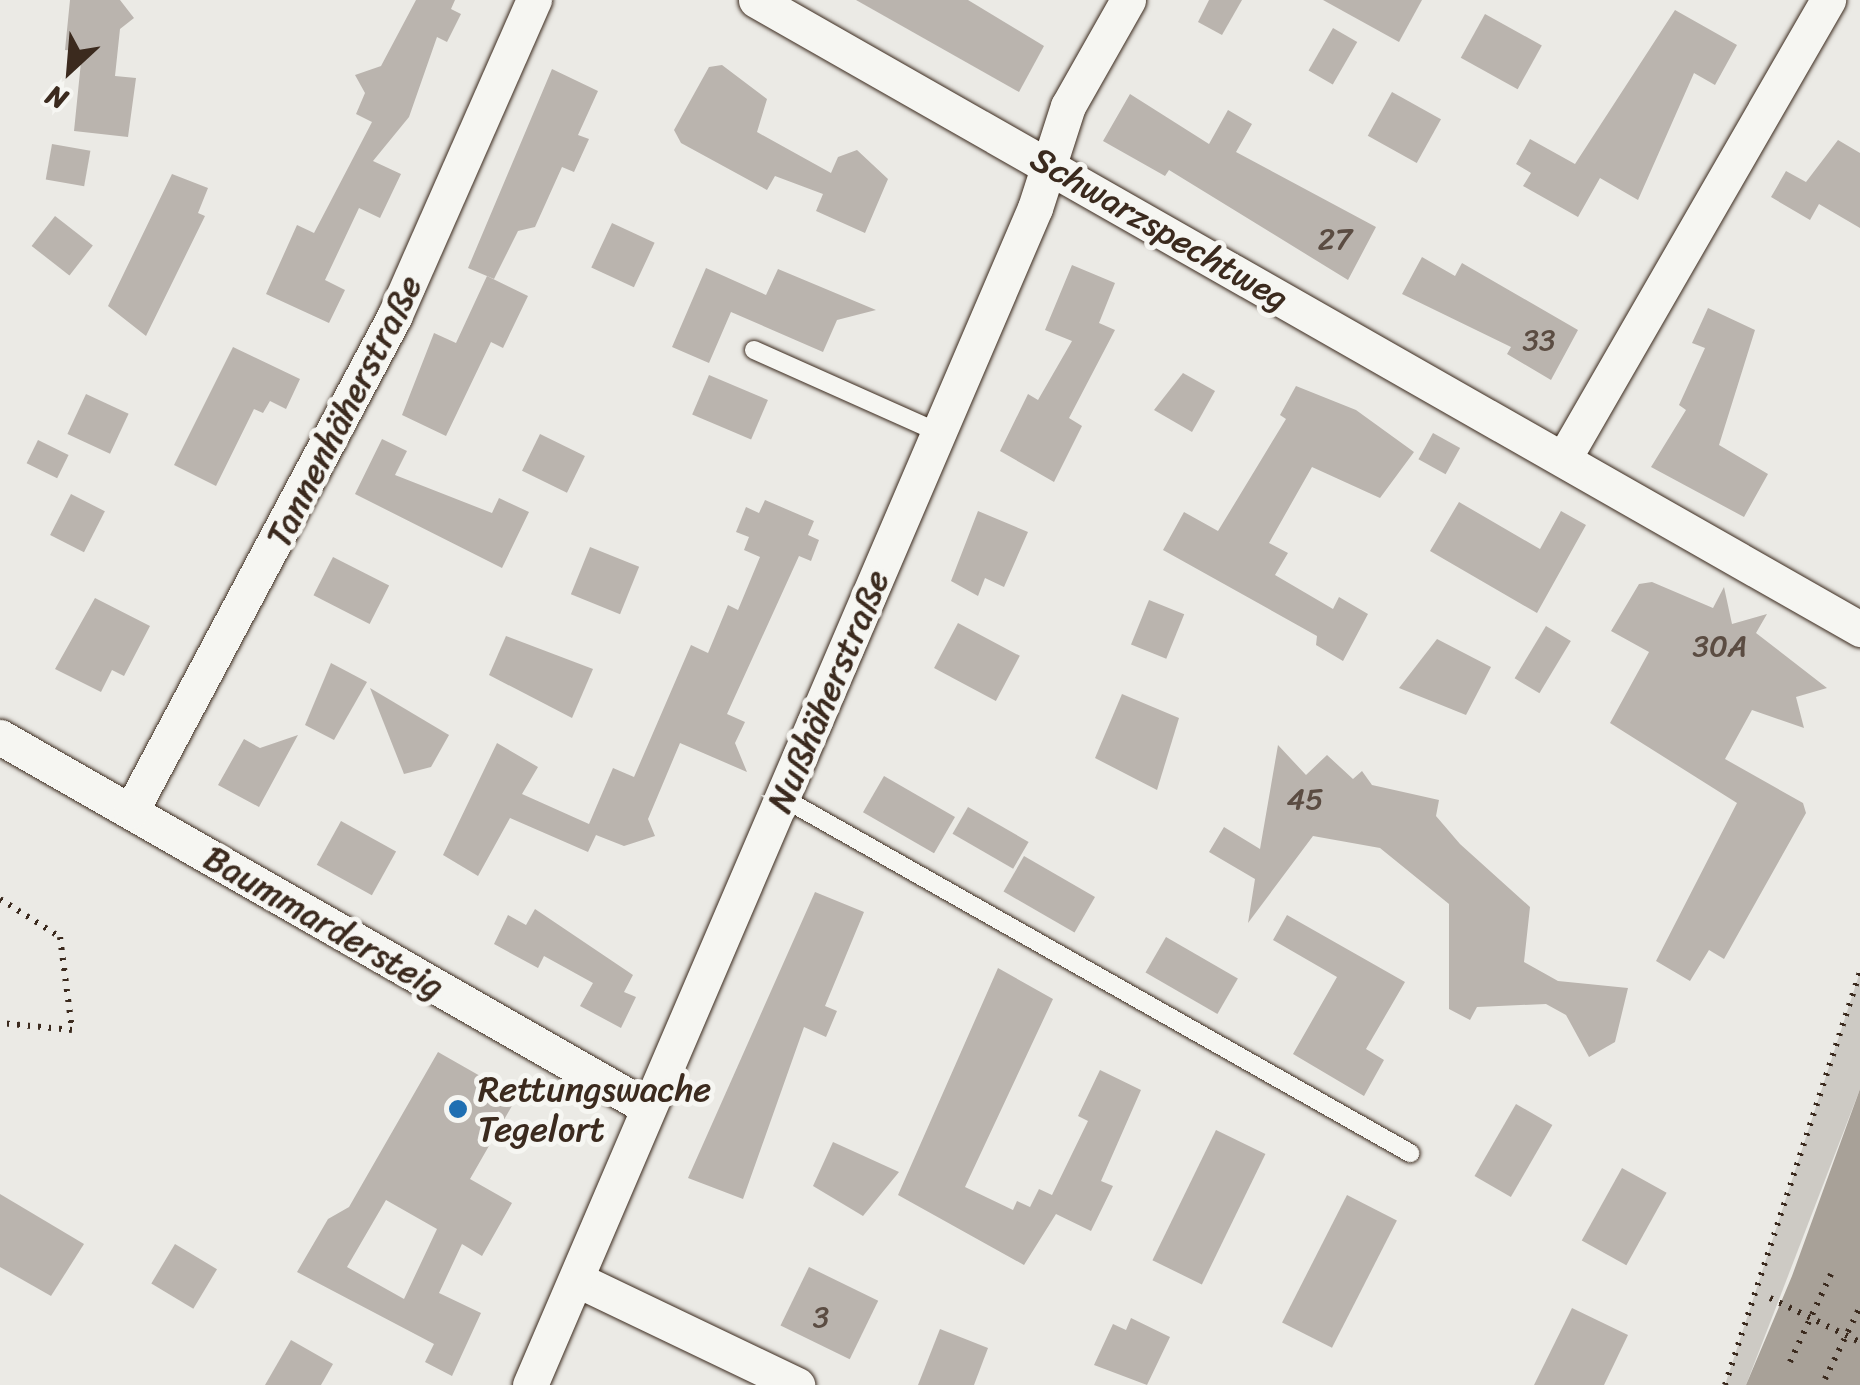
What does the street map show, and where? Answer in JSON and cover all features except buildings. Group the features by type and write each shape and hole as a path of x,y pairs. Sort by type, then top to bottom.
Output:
{"street":[{"name":"Tannenhäherstraße","path":"131,811 394,318 534,0"},
{"name":"Schwarzspechtweg","path":"756,0 1860,629"},
{"name":"Nußhäherstraße","path":"530,1385 580,1281 647,1108 784,798 1049,164 1068,106 1128,0"},
{"path":"1564,458 1828,0"},
{"name":"Baummardersteig","path":"0,737 647,1108"},
{"path":"580,1281 797,1385"}],"lane":[{"path":"754,350 937,432"},
{"path":"784,798 1410,1153"}],"path":[{"path":"0,900 60,937 72,1030 0,1023"},
{"path":"1725,1385 1860,972"},
{"path":"1790,1362 1831,1274"},
{"path":"1770,1298 1860,1342"},
{"path":"1824,1379 1860,1306"}],"shaded area":[{"path":"1860,972 1860,1089 1746,1385 1725,1385"},
{"path":"1860,1089 1860,1385 1746,1385 1792,1276"}],"place":[{"name":"Rettungswache Tegelort","path":"458,1109"}]}
